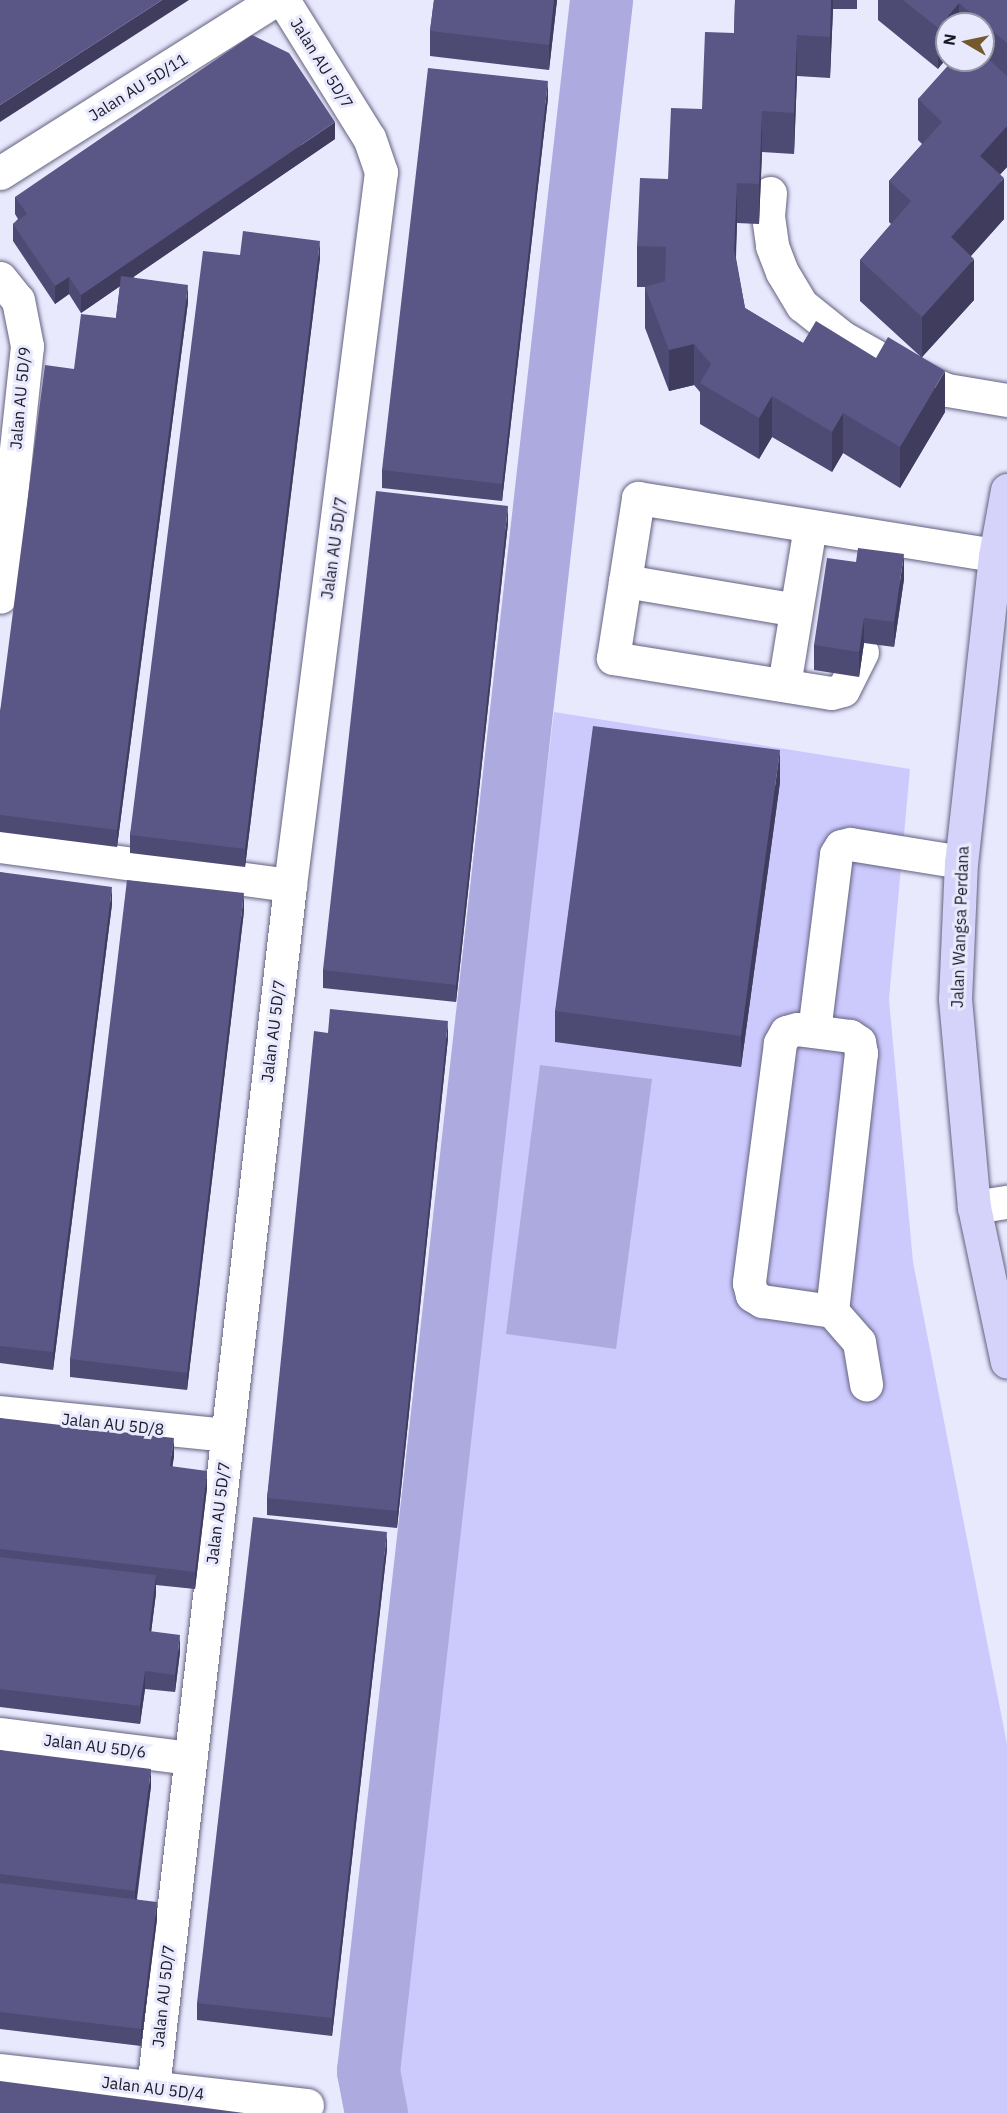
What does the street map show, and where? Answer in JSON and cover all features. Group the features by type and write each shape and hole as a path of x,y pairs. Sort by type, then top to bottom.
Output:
{"main road":[{"name":"Jalan Wangsa Perdana","path":"1007,490 1001,556 961,862 955,999 974,1208 1007,1362"}],"street":[{"name":"Jalan AU 5D/11","path":"0,173 275,0"},
{"name":"Jalan AU 5D/7","path":"153,2088 290,885 381,172 369,138 283,0"},
{"path":"770,193 768,216 772,246 782,272 802,304 842,337 893,366 947,390 1007,400"},
{"name":"Jalan AU 5D/9","path":"0,278 18,300 27,346 0,597"},
{"path":"862,652 843,690 831,693 613,658 638,498 1001,556"},
{"path":"784,685 810,526"},
{"path":"625,582 796,610"},
{"path":"814,1031 836,854 841,846 850,844 961,862"},
{"path":"0,846 290,885"},
{"path":"832,1311 861,1053 859,1042 850,1036 798,1029 786,1032 780,1043 749,1283 752,1295 762,1301 832,1311 859,1342 866,1384"},
{"path":"974,1208 1007,1202"},
{"name":"Jalan AU 5D/8","path":"0,1412 227,1435"},
{"name":"Jalan AU 5D/6","path":"0,1734 190,1758"},
{"name":"Jalan AU 5D/4","path":"0,2070 307,2105"}],"shaded area":[{"path":"554,712 910,769 889,999 913,1262 1007,1744 1007,2113 397,2113 386,2065"},
{"path":"540,1065 652,1079 616,1349 506,1334"}],"building":[{"path":"0,0 162,0 0,105"},
{"path":"434,0 554,0 549,45 430,31"},
{"path":"735,0 831,0 830,37 797,35 794,113 762,111 759,184 737,183 734,250 745,308 803,343 816,321 876,358 888,337 945,371 900,447 843,413 832,432 772,396 759,418 700,383 711,364 694,344 669,350 645,287 665,281 666,247 637,246 640,178 668,179 671,108 702,109 705,32 734,33"},
{"path":"903,0 1007,0 1007,43 995,33 995,12 970,12 959,3 951,12 935,12 935,26"},
{"path":"252,35 289,53 335,122 81,295 69,277 55,286 13,224 27,214 15,197"},
{"path":"995,65 1007,76 1007,126 980,156 1004,178 951,237 974,259 922,317 860,260 911,201 889,181 942,122 918,99 942,72 995,72"},
{"path":"428,68 548,81 502,484 382,470"},
{"path":"243,231 320,241 245,849 130,835 203,251 240,255"},
{"path":"121,276 188,285 117,830 0,815 0,712 45,365 74,369 81,314 116,318"},
{"path":"376,491 508,506 456,985 323,970"},
{"path":"858,548 904,554 894,622 864,618 859,652 814,645 827,558 856,562"},
{"path":"593,726 780,750 741,1036 555,1011"},
{"path":"0,872 112,887 53,1352 0,1346"},
{"path":"127,880 244,893 187,1373 70,1359"},
{"path":"330,1009 448,1021 397,1511 267,1498 314,1031 328,1033"},
{"path":"0,1418 174,1438 170,1466 207,1471 195,1572 0,1549"},
{"path":"253,1517 387,1532 332,2018 197,2003"},
{"path":"0,1557 156,1575 149,1631 180,1635 175,1675 145,1671 140,1706 0,1689"},
{"path":"0,1750 151,1769 135,1891 0,1874"},
{"path":"0,1883 157,1902 141,2029 0,2012"},
{"path":"0,2081 244,2113 0,2113"}],"waterway":[{"path":"376,2113 368,2071 601,0"}]}
